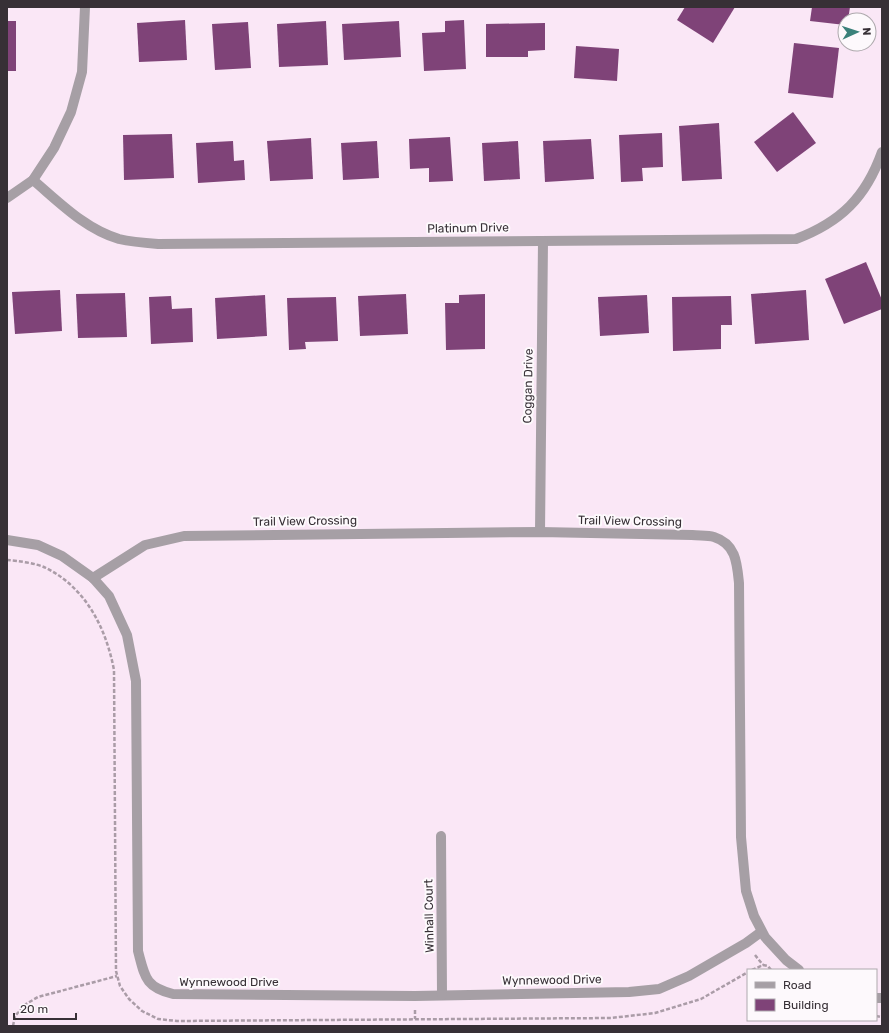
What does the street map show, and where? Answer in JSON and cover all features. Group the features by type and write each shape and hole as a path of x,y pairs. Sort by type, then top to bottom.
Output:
{"street":[{"path":"7,198 33,180 54,148 71,112 82,72 85,7"},
{"name":"Platinum Drive","path":"33,180 80,219 99,230 118,238 138,243 796,239 812,233 849,207 864,190 882,152"},
{"name":"Coggan Drive","path":"540,532 543,241"},
{"name":"Trail View Crossing","path":"93,578 145,545 184,536 540,532 692,535 713,537 728,544 736,560 739,583 741,837 746,891 761,932 786,960 798,969"},
{"name":"Wynnewood Drive","path":"7,540 38,545 62,556 93,578 109,596 127,635 136,681 138,951 144,975 153,986 161,991 173,994 442,995 622,992 659,989 689,976 746,943 761,932"},
{"name":"Winhall Court","path":"441,836 442,995"}],"path":[{"path":"7,560 46,567 74,587 89,604 110,650 114,670 116,971 120,986 129,999 142,1011 158,1019 177,1021 611,1018 655,1013 701,999 747,973"},
{"path":"754,969 763,965 768,966 770,969"},
{"path":"13,1026 16,1016 26,1004 38,997 117,976"}],"building":[{"path":"685,7 735,7 713,43 677,20"},
{"path":"812,7 850,7 849,12 837,12 837,24 810,21"},
{"path":"185,20 187,60 139,62 137,23"},
{"path":"464,20 466,69 424,71 422,33 445,32 445,21"},
{"path":"7,21 16,21 16,71 7,71"},
{"path":"326,21 328,65 279,67 277,24"},
{"path":"399,21 401,57 344,60 342,24"},
{"path":"248,22 251,68 215,70 212,24"},
{"path":"545,23 545,50 528,51 528,57 486,57 486,24"},
{"path":"794,43 837,48 837,52 839,52 833,98 788,93"},
{"path":"576,46 619,49 617,81 574,78"},
{"path":"793,112 816,143 777,172 754,142"},
{"path":"719,123 722,179 682,181 679,126"},
{"path":"662,133 663,167 642,168 643,181 621,182 619,135"},
{"path":"172,134 174,178 124,180 123,135"},
{"path":"450,137 453,181 429,182 429,168 410,169 409,139"},
{"path":"311,138 313,179 270,181 267,141"},
{"path":"591,139 594,179 545,182 543,141"},
{"path":"233,141 234,161 244,160 245,180 198,183 196,143"},
{"path":"377,141 379,178 343,180 341,143"},
{"path":"518,141 520,179 484,181 482,143"},
{"path":"866,262 882,300 882,309 844,324 825,279"},
{"path":"60,290 62,331 15,334 12,292"},
{"path":"806,290 809,340 755,344 751,294"},
{"path":"125,293 127,337 78,338 76,294"},
{"path":"406,294 408,334 360,336 358,296"},
{"path":"485,294 485,349 446,350 445,303 459,303 459,295"},
{"path":"265,295 267,336 217,339 215,298"},
{"path":"647,295 649,333 600,336 598,297"},
{"path":"171,296 172,309 192,308 193,342 151,344 149,297"},
{"path":"731,296 732,325 721,325 721,349 673,351 672,297"},
{"path":"336,297 338,341 305,342 306,349 289,350 287,298"}]}
